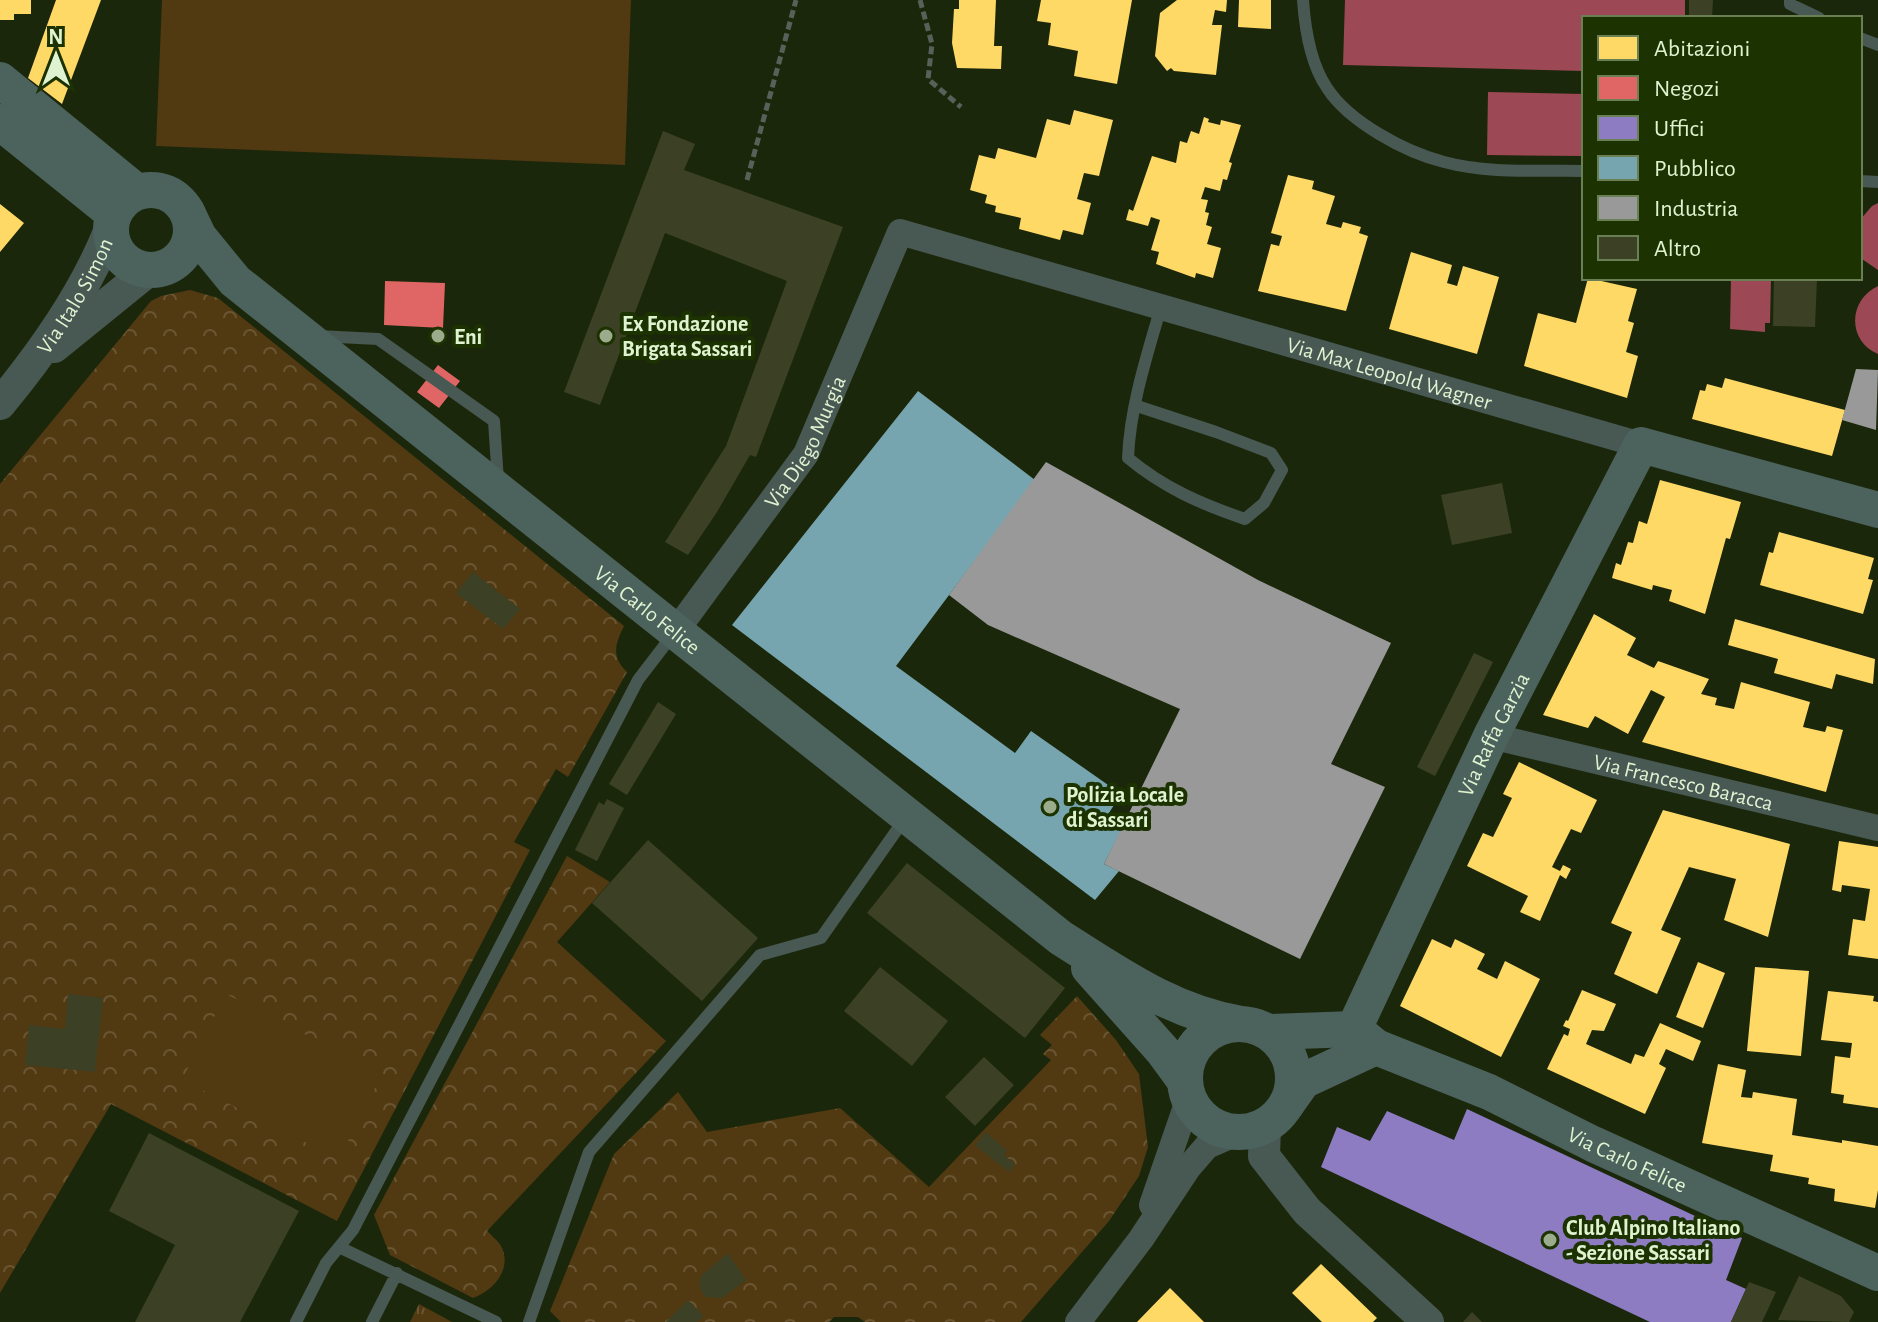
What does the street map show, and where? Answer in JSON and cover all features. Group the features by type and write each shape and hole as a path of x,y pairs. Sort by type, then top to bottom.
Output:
{"main road":[{"path":"0,80 120,211 117,252 125,262 136,268 161,267 189,246 192,234 187,212 180,202 160,190 120,211"},
{"path":"0,122 120,211"},
{"name":"Via Carlo Felice","path":"187,212 199,237 235,281 1061,938 1183,1009 1207,1018 1254,1028 1365,1038 1489,1092 1593,1144 1878,1273"},
{"name":"Via Carlo Felice","path":"161,267 235,281"},
{"name":"Via Max Leopold Wagner","path":"1641,445 1878,510"},
{"name":"Via Raffa Garzia","path":"1365,1038 1491,736 1641,445"},
{"name":"Via Carlo Felice","path":"1061,938 1163,1051 1187,1090"},
{"path":"1263,1121 1292,1089 1293,1073 1289,1057 1280,1043 1254,1028 1228,1025 1205,1036 1189,1056 1187,1090 1197,1112 1209,1123 1223,1129 1263,1121 1303,1081 1365,1038"}],"street":[{"name":"Via Italo Simon","path":"0,404 36,361 97,261 120,211"},
{"name":"Via Max Leopold Wagner","path":"900,232 1641,445"},
{"name":"Via Diego Murgia","path":"676,631 806,454 900,232"},
{"name":"Via Italo Simon","path":"36,361 161,267"},
{"name":"Via Francesco Baracca","path":"1491,736 1878,828"},
{"path":"1141,1239 1187,1090"},
{"path":"1078,1322 1207,1146 1263,1121 1264,1156 1307,1211 1428,1322"}],"lane":[{"path":"1303,0 1312,55 1327,88 1364,125 1401,146 1444,162 1495,170 1582,171"},
{"path":"1790,0 1790,4 1815,16"},
{"path":"1137,406 1271,453 1282,470 1264,503 1245,519 1207,506 1152,479 1128,458 1129,437 1142,375 1161,307"},
{"path":"303,335 378,339 494,421 498,492"},
{"path":"296,1322 326,1263 360,1216 638,680 676,631"},
{"path":"529,1322 589,1152 760,955 821,938 906,816"},
{"path":"339,1247 496,1322"},
{"path":"372,1322 397,1273"}],"path":[{"path":"747,180 796,0"},
{"path":"920,0 932,44 928,79 961,107"}],"green space":[{"path":"162,0 631,0 625,165 156,146"},
{"path":"190,290 218,298 624,626 616,650 627,672 568,777 556,769 514,842 530,850 337,1221 111,1104 0,1293 0,484 151,301"},
{"path":"567,856 610,882 557,942 666,1041 487,1231 501,1246 503,1271 494,1285 473,1298 390,1255 374,1215"},
{"path":"226,994 382,1074 339,1159 182,1080"},
{"path":"1077,996 1116,1040 1139,1074 1148,1147 1139,1176 1109,1221 1021,1322 865,1322 858,1317 834,1317 829,1322 561,1322 550,1311 614,1154 678,1092 707,1132 840,1108 929,1187 1051,1060 1043,1054 1052,1045 1040,1035"},
{"path":"419,1304 452,1322 410,1322"}],"shaded area":[{"path":"1345,0 1685,0 1685,16 1582,16 1582,71 1343,65"},
{"path":"1488,92 1582,94 1582,156 1487,155"},
{"path":"1878,203 1878,270 1862,259 1862,218"},
{"path":"1731,280 1771,280 1770,323 1765,323 1765,332 1730,329"},
{"path":"1878,286 1878,354 1861,340 1855,320 1861,301"}],"building: Abitazioni":[{"path":"0,0 31,0 31,14 14,14 14,20 0,20"},
{"path":"56,0 101,0 62,104 28,78"},
{"path":"959,0 996,0 994,46 1002,46 1001,69 957,68 952,43 954,9 959,9"},
{"path":"1041,0 1132,0 1117,84 1074,76 1078,51 1048,45 1051,23 1037,21"},
{"path":"1177,0 1227,0 1226,12 1215,10 1212,25 1222,25 1216,75 1174,71 1171,68 1167,71 1155,56 1160,13"},
{"path":"1239,0 1271,0 1271,29 1238,27"},
{"path":"1074,110 1113,120 1099,176 1084,173 1077,199 1091,203 1083,235 1063,230 1060,240 1019,229 1021,218 995,212 996,206 985,203 987,195 970,190 979,155 995,159 998,148 1036,158 1047,119 1070,125"},
{"path":"1204,117 1209,119 1208,122 1220,125 1221,120 1241,125 1229,162 1232,163 1227,180 1223,179 1220,191 1205,187 1201,199 1208,200 1206,225 1212,227 1207,244 1221,248 1213,278 1196,273 1195,278 1156,264 1159,252 1151,250 1160,220 1151,217 1148,226 1126,220 1129,209 1133,211 1152,156 1176,163 1180,141 1187,143 1191,131 1199,134"},
{"path":"1288,175 1314,181 1312,189 1335,196 1326,224 1341,228 1343,222 1361,227 1359,233 1368,236 1346,311 1258,291 1271,244 1279,246 1282,236 1271,233"},
{"path":"0,204 24,223 0,252"},
{"path":"1411,252 1452,265 1447,283 1457,286 1463,266 1499,277 1477,354 1389,329"},
{"path":"1587,280 1637,289 1628,321 1634,323 1626,352 1638,356 1627,398 1524,366 1538,313 1576,323"},
{"path":"1725,378 1845,410 1832,456 1692,419 1700,390 1705,391 1707,384 1722,388"},
{"path":"1660,480 1741,502 1730,539 1726,538 1705,614 1669,601 1672,590 1653,585 1652,590 1612,578 1616,563 1621,565 1628,542 1633,543 1639,521 1647,524"},
{"path":"1779,532 1874,558 1868,579 1873,580 1863,614 1760,585 1769,552 1773,553"},
{"path":"1594,614 1636,638 1627,655 1654,668 1658,661 1709,679 1701,694 1717,698 1715,705 1734,709 1741,682 1810,702 1803,727 1825,732 1827,726 1843,730 1826,792 1642,742 1665,697 1651,690 1628,734 1595,716 1588,728 1543,715"},
{"path":"1735,619 1875,659 1873,684 1836,674 1832,689 1774,673 1778,659 1728,645"},
{"path":"1519,762 1597,800 1581,833 1571,829 1552,867 1560,871 1563,865 1571,869 1566,879 1560,875 1540,921 1520,912 1528,896 1467,866 1483,833 1493,837 1512,798 1503,794"},
{"path":"1663,810 1790,844 1768,937 1724,920 1736,879 1689,867 1661,930 1681,938 1657,994 1614,974 1632,932 1611,923"},
{"path":"1839,841 1878,847 1878,959 1848,955 1853,919 1865,921 1870,889 1842,885 1841,892 1832,890"},
{"path":"1432,939 1451,948 1455,939 1485,954 1477,969 1497,979 1505,961 1540,979 1501,1057 1400,1006"},
{"path":"1698,962 1725,973 1703,1028 1676,1017"},
{"path":"1755,967 1809,971 1801,1056 1747,1051"},
{"path":"1582,990 1616,1004 1604,1031 1592,1030 1586,1044 1631,1064 1635,1054 1644,1057 1660,1023 1701,1041 1693,1061 1666,1049 1659,1064 1666,1068 1645,1114 1547,1069 1564,1034 1568,1036 1570,1029 1563,1026"},
{"path":"1828,991 1874,996 1873,1001 1878,1002 1878,1108 1843,1103 1844,1095 1831,1093 1835,1056 1850,1058 1852,1043 1821,1040"},
{"path":"1718,1064 1746,1070 1741,1097 1752,1098 1753,1092 1797,1099 1792,1135 1878,1146 1875,1208 1834,1201 1835,1189 1808,1184 1809,1178 1770,1171 1773,1155 1702,1143"},
{"path":"1321,1264 1377,1318 1373,1322 1322,1322 1292,1293"},
{"path":"1170,1288 1204,1322 1137,1322"}],"building: Negozi":[{"path":"385,281 445,283 443,328 384,325"},
{"path":"438,365 460,381 439,408 417,392"}],"building: Uffici":[{"path":"1467,1109 1742,1238 1726,1280 1746,1289 1731,1322 1650,1322 1321,1167 1337,1127 1370,1141 1387,1111 1454,1140"}],"building: Pubblico":[{"path":"918,391 1035,480 896,666 1015,753 1031,731 1121,794 1107,816 1123,827 1104,864 1119,871 1095,900 732,625"}],"building: Industria":[{"path":"1856,369 1878,370 1876,430 1842,420"},
{"path":"1046,462 1258,580 1391,643 1331,764 1385,787 1300,959 1104,864 1180,709 988,625 949,595"}],"building: Altro":[{"path":"1689,0 1713,0 1712,16 1689,16"},
{"name":"Ex Fondazione Brigata Sassari","path":"663,131 695,144 684,170 843,227 756,457 750,455 688,555 665,542 726,446 787,281 665,233 600,405 564,392"},
{"path":"1774,280 1817,280 1815,327 1773,326"},
{"path":"1502,483 1512,533 1452,545 1441,495"},
{"path":"473,572 520,609 503,629 456,593"},
{"path":"1474,653 1493,662 1435,776 1417,767"},
{"path":"658,702 676,714 627,795 609,784"},
{"path":"607,799 624,808 597,861 575,850 599,802 604,805"},
{"path":"648,840 758,938 702,1001 592,903"},
{"path":"907,863 1065,988 1025,1038 867,913"},
{"path":"880,967 948,1021 912,1066 844,1011"},
{"path":"68,994 103,998 95,1072 25,1065 29,1025 65,1029"},
{"path":"984,1057 1014,1085 975,1126 945,1097"},
{"path":"986,1132 1007,1151 1004,1155 1015,1164 1009,1172 975,1145"},
{"path":"149,1133 299,1211 240,1322 135,1322 175,1245 109,1211"},
{"path":"728,1253 746,1280 722,1298 705,1297 699,1287 701,1276"},
{"path":"1799,1276 1841,1296 1854,1312 1849,1322 1778,1320"},
{"path":"1749,1282 1776,1292 1762,1322 1731,1322"},
{"path":"688,1300 704,1316 697,1322 666,1322"},
{"path":"1472,1312 1482,1322 1463,1322"}],"place":[{"name":"Eni","path":"438,336"},
{"name":"Ex Fondazione Brigata Sassari","path":"606,336"},
{"name":"Polizia Locale di Sassari","path":"1050,807"},
{"name":"Club Alpino Italiano - Sezione Sassari","path":"1550,1240"}]}
